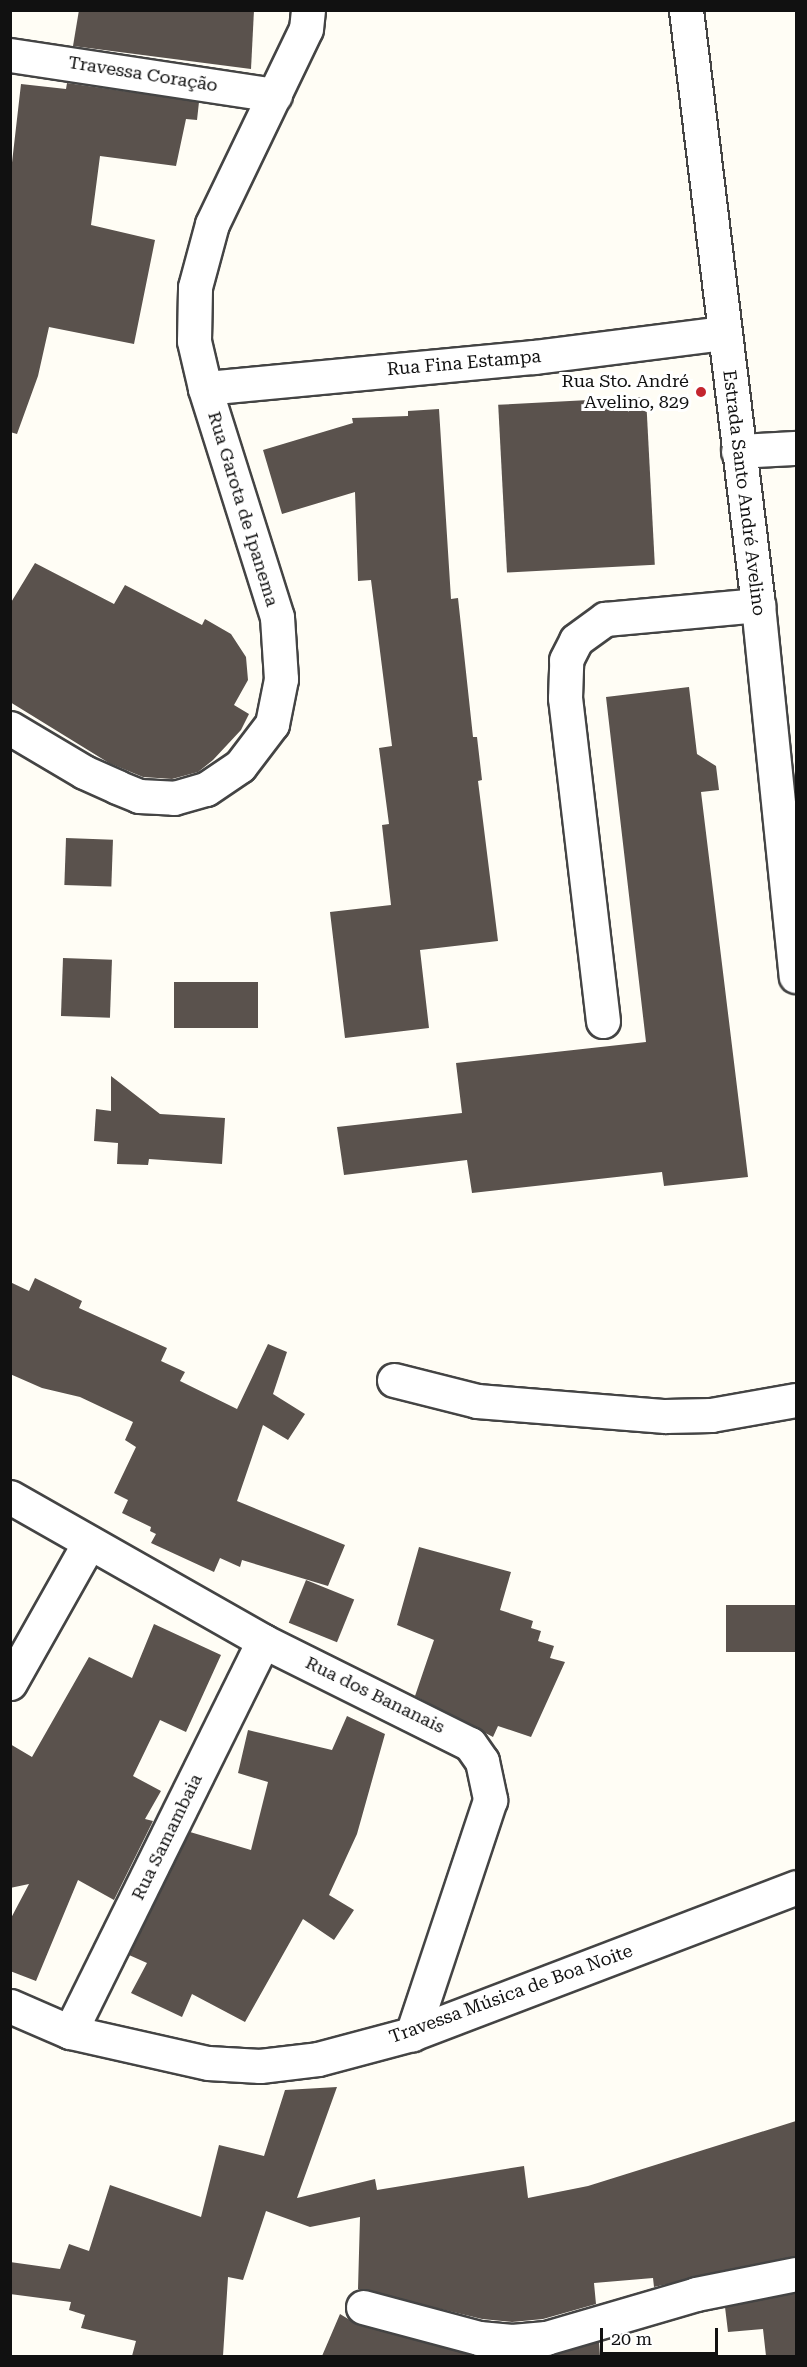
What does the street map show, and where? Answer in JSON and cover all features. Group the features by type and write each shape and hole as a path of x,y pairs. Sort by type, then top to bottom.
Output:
{"street":[{"name":"Rua Garota de Ipanema","path":"10,728 84,772 139,796 174,798 206,789 240,766 272,724 281,679 277,617 205,388 194,341 195,287 212,224 306,29 308,10"},
{"name":"Estrada Santo André Avelino","path":"686,10 723,333 758,605 796,976"},
{"name":"Travessa Coração","path":"10,55 275,95"},
{"name":"Rua Fina Estampa","path":"205,388 534,357 723,333"},
{"path":"738,451 796,448"},
{"path":"603,1021 565,698 567,660 576,640 605,619 758,605"},
{"path":"394,1380 477,1401 665,1416 711,1415 796,1400"},
{"name":"Rua dos Bananais","path":"10,1497 263,1641 470,1743 483,1761 490,1800 481,1836 412,2034"},
{"path":"10,1683 89,1544"},
{"name":"Rua Samambaia","path":"70,2032 263,1641"},
{"name":"Travessa Música de Boa Noite","path":"10,2006 70,2032 208,2063 260,2066 318,2059 412,2034 796,1887"},
{"path":"363,2307 479,2338 512,2341 546,2338 696,2294 796,2274"}],"building":[{"path":"79,10 254,10 251,69 73,46"},
{"path":"67,83 199,102 197,120 186,119 176,166 100,156 91,225 155,240 134,344 49,327 38,376 17,434 10,432 10,180 21,84 66,89"},
{"path":"646,397 655,565 507,573 498,405"},
{"path":"439,409 451,599 458,598 473,737 477,737 482,780 478,781 498,941 420,950 429,1028 345,1038 330,912 391,905 382,825 389,824 379,748 392,746 371,580 358,581 355,492 282,514 263,450 353,423 352,418 408,416 408,411"},
{"path":"35,563 114,604 125,585 202,625 205,619 231,634 246,657 248,680 234,705 249,714 241,730 213,760 198,772 172,779 143,777 109,763 10,702 10,604"},
{"path":"689,687 697,754 716,766 719,790 701,792 748,1177 664,1186 662,1172 472,1193 467,1160 344,1175 337,1127 462,1113 456,1063 646,1042 606,697"},
{"path":"66,838 113,840 111,887 64,885"},
{"path":"63,958 112,960 110,1018 61,1016"},
{"path":"174,982 258,982 258,1028 174,1028"},
{"path":"111,1076 160,1114 225,1118 222,1164 149,1159 148,1165 117,1164 118,1143 94,1141 96,1109 111,1111"},
{"path":"35,1278 82,1301 79,1308 167,1348 161,1361 185,1372 180,1381 237,1409 268,1344 287,1352 273,1394 305,1414 288,1440 263,1425 237,1501 345,1545 328,1586 242,1560 240,1567 220,1558 214,1572 151,1543 156,1534 150,1531 151,1527 122,1513 128,1500 114,1493 136,1447 125,1440 133,1422 80,1397 42,1388 10,1374 10,1282 29,1291"},
{"path":"419,1547 511,1572 500,1610 533,1621 531,1628 541,1631 538,1641 554,1646 550,1658 565,1662 531,1737 498,1726 493,1737 415,1696 434,1640 397,1625"},
{"path":"306,1580 354,1599 337,1642 289,1623"},
{"path":"726,1605 796,1605 796,1652 726,1652"},
{"path":"154,1624 221,1655 186,1732 160,1720 133,1776 161,1791 145,1819 153,1821 114,1900 78,1880 36,1981 10,1971 10,1920 29,1884 10,1888 10,1744 32,1757 89,1657 132,1678"},
{"path":"347,1716 385,1734 357,1834 329,1895 354,1910 334,1940 303,1919 245,2022 192,1994 182,2017 131,1993 147,1963 129,1955 190,1832 251,1850 268,1782 238,1773 248,1730 332,1750"},
{"path":"337,2087 297,2198 375,2179 377,2190 524,2166 528,2198 588,2186 796,2121 796,2256 654,2287 653,2278 594,2283 596,2304 543,2319 512,2322 482,2319 358,2289 360,2217 310,2227 266,2211 243,2280 228,2277 223,2356 132,2356 136,2341 81,2328 85,2315 69,2310 71,2302 10,2294 10,2262 60,2269 69,2244 89,2251 110,2185 201,2217 219,2145 264,2156 285,2090"},
{"path":"796,2293 796,2356 766,2356 763,2329 728,2332 725,2307"},
{"path":"340,2314 358,2325 476,2356 322,2356"},
{"path":"599,2342 600,2356 551,2356"}],"place":[{"name":"Rua Sto. André Avelino, 829","path":"701,392"}]}
